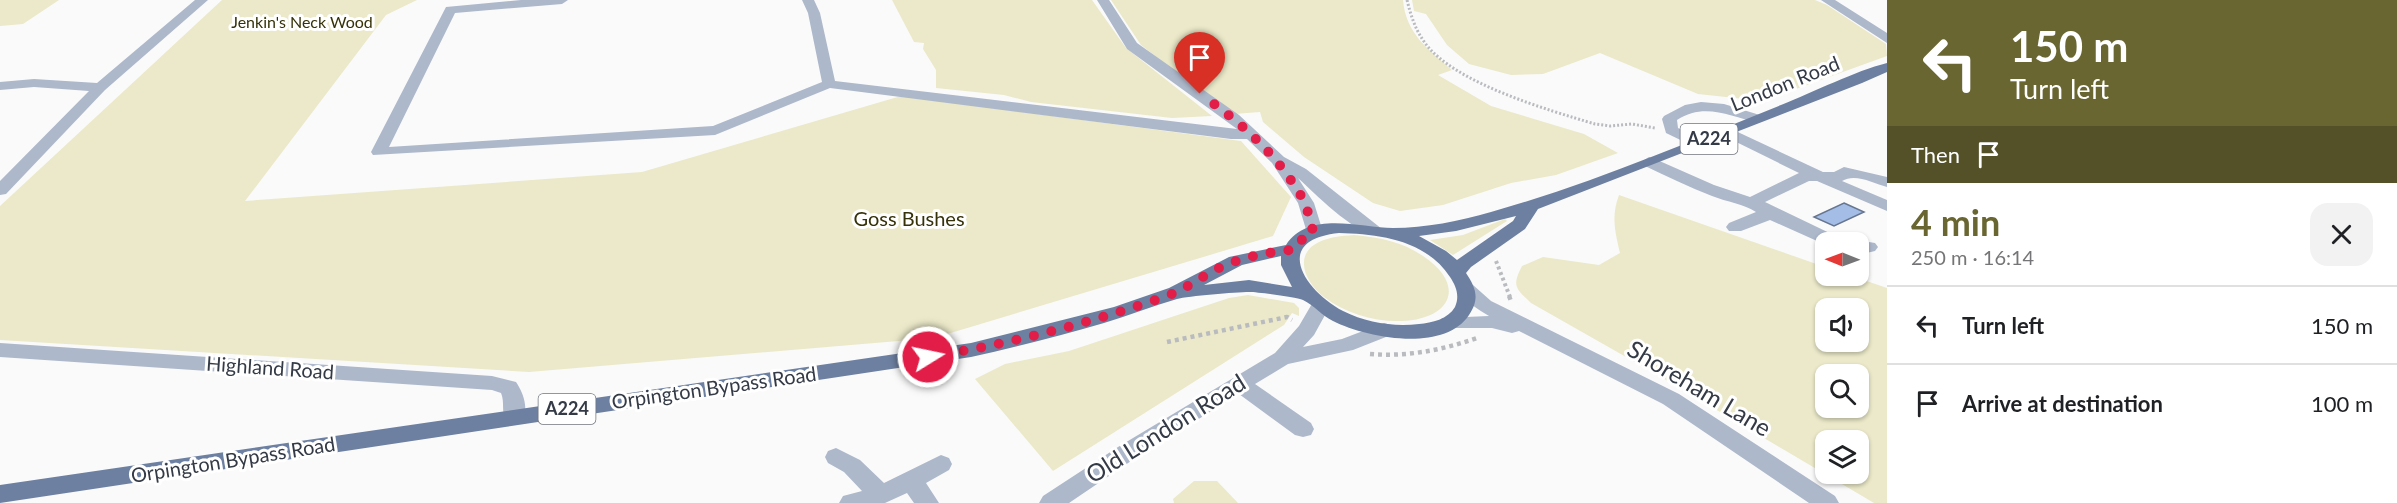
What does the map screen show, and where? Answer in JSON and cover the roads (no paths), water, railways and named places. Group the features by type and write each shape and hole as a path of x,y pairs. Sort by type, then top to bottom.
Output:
{"main road":[{"name":"London Road","path":"1392,233 1423,232 1456,226 1531,207 1727,132 1887,67"},
{"name":"London Road","path":"1462,280 1464,263 1519,225 1531,207"},
{"path":"1339,228 1373,229 1392,233 1428,248 1462,280 1467,299 1462,312 1449,323 1419,332 1384,330 1348,320 1313,300 1296,282 1291,270 1292,250 1297,243 1314,232 1339,228"},
{"name":"Orpington Bypass Road","path":"0,495 971,350 1082,324 1173,294 1220,268 1239,261 1265,253 1292,250"},
{"name":"Orpington Bypass Road","path":"1173,294 1249,286 1313,300"}],"street":[{"path":"0,190 100,87 202,0"},
{"path":"562,0 450,10 379,152 715,130 829,84 1231,134 1250,134"},
{"path":"808,0 814,13 829,84"},
{"path":"1102,0 1132,46 1234,118 1278,160 1306,203 1314,232"},
{"path":"1827,0 1887,39"},
{"path":"1846,11 1887,30"},
{"path":"0,86 34,83 100,87"},
{"path":"1697,143 1671,130 1669,119 1681,109 1722,107 1758,119"},
{"path":"1727,132 1887,206"},
{"path":"1278,160 1300,172 1356,220 1373,229"},
{"path":"1649,162 1708,189 1740,201 1752,202 1815,233"},
{"path":"1752,202 1806,176 1839,177 1844,172 1857,173 1887,182"},
{"path":"1735,227 1756,217 1772,214"},
{"name":"Shoreham Lane","path":"1462,280 1484,305 1671,399 1827,503"},
{"name":"Old London Road","path":"1282,358 1307,330 1313,300"},
{"name":"Shoreham Lane","path":"1449,323 1492,321 1537,333"},
{"name":"Old London Road","path":"1051,503 1238,383 1282,358 1346,345 1384,330"},
{"name":"Highland Road","path":"0,350 492,382 509,387 514,399 514,417"},
{"path":"1238,383 1303,429"},
{"path":"836,457 852,466 878,496"},
{"path":"851,503 878,496 912,482 941,464"},
{"path":"912,482 927,503"}],"park label":[{"name":"Jenkin's Neck Wood","path":"302,22"},
{"name":"Goss Bushes","path":"909,219"}]}
